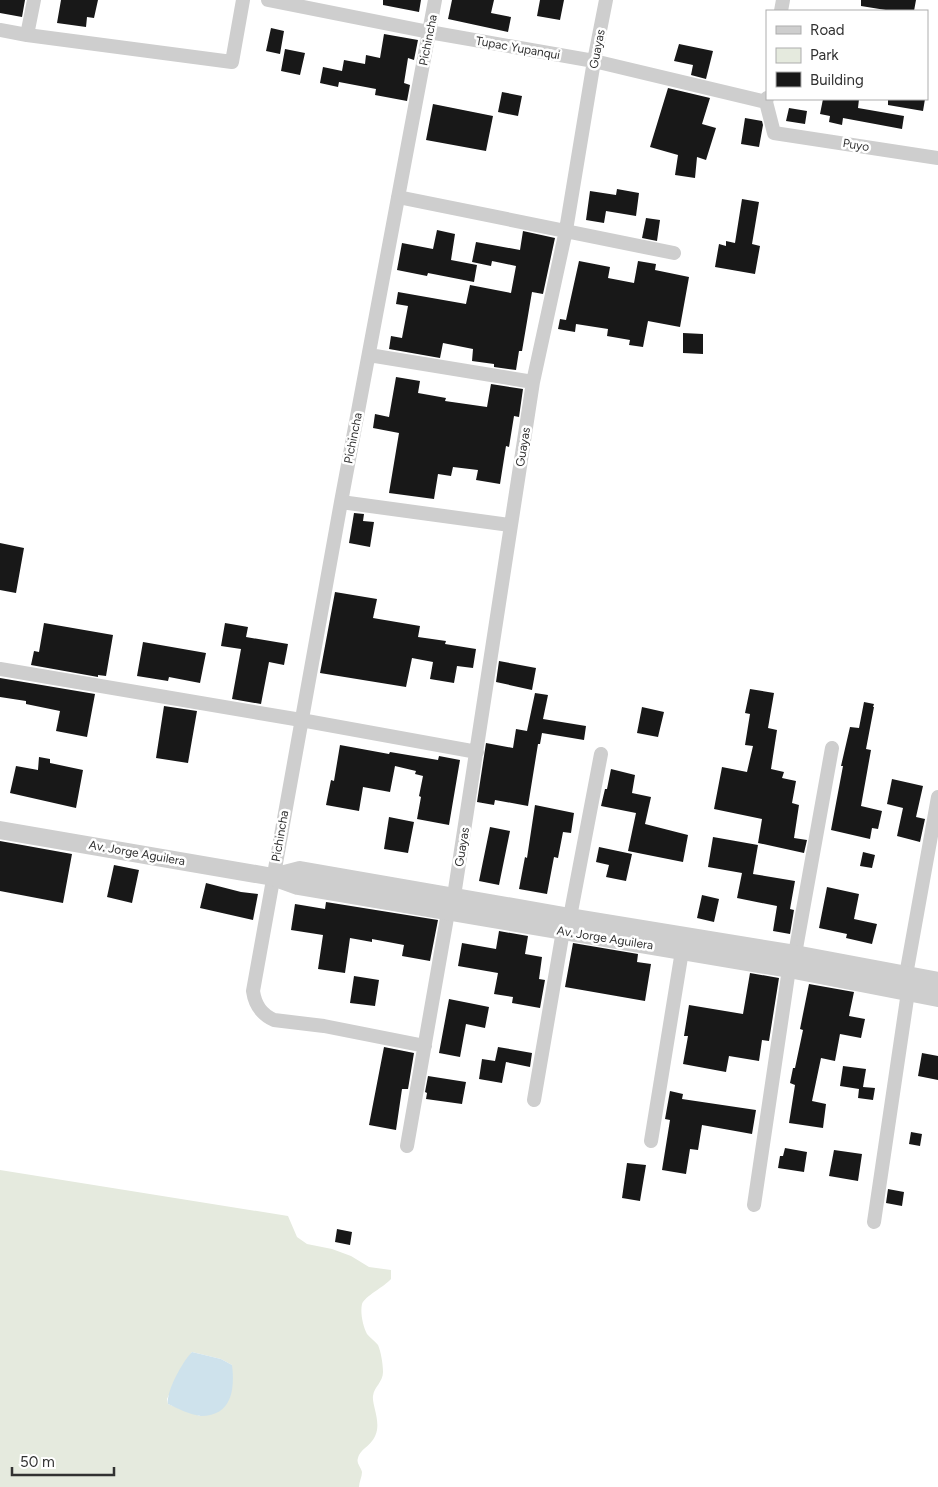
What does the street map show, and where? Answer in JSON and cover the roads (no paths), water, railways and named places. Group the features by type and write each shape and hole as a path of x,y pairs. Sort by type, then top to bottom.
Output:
{"street":[{"path":"27,35 34,0"},
{"path":"0,30 232,62 243,0"},
{"name":"Tupac Yupanqui","path":"268,0 429,32 594,61 766,100"},
{"name":"Pichincha","path":"425,1046 324,1026 281,1022 262,1013 255,1003 253,991 341,502 435,0"},
{"name":"Guayas","path":"407,1146 451,904 533,382 566,230 606,0"},
{"name":"Puyo","path":"766,100 774,133 938,158"},
{"path":"398,197 674,253"},
{"path":"369,354 533,382"},
{"path":"341,502 510,525"},
{"path":"0,669 476,752"},
{"path":"754,1205 792,961 832,748"},
{"path":"534,1100 566,924 601,754"},
{"path":"874,1222 907,984 938,797"},
{"name":"Av. Jorge Aguilera","path":"0,830 273,877 300,870 451,904 792,961 907,984 938,998"},
{"name":"Av. Jorge Aguilera","path":"566,924 682,951 792,961"},
{"path":"651,1141 682,951"},
{"name":"Av. Jorge Aguilera","path":"907,984 938,982"}],"water":[{"path":"192,1352 221,1359 232,1365 233,1383 229,1400 219,1411 211,1415 197,1415 168,1404 168,1398 176,1376"}]}
